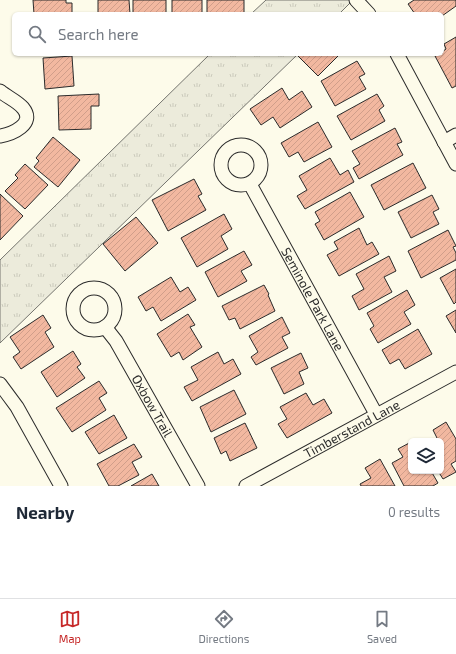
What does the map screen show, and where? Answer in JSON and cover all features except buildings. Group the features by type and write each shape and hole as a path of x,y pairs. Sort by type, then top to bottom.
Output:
{"street":[{"path":"356,0 367,12"},
{"path":"398,56 456,164"},
{"path":"0,91 23,107 26,113 26,120 22,127 16,131 0,136"},
{"path":"444,142 456,135"},
{"name":"Seminole Park Lane","path":"250,184 376,414"},
{"name":"Oxbow Trail","path":"105,327 116,341 198,486"},
{"name":"Timberstand Lane","path":"246,486 376,414 456,372"},
{"path":"0,384 17,407 61,486"}],"green space":[{"path":"266,0 353,0 341,12 253,12"},
{"path":"208,56 296,56 0,343 0,260"}]}
